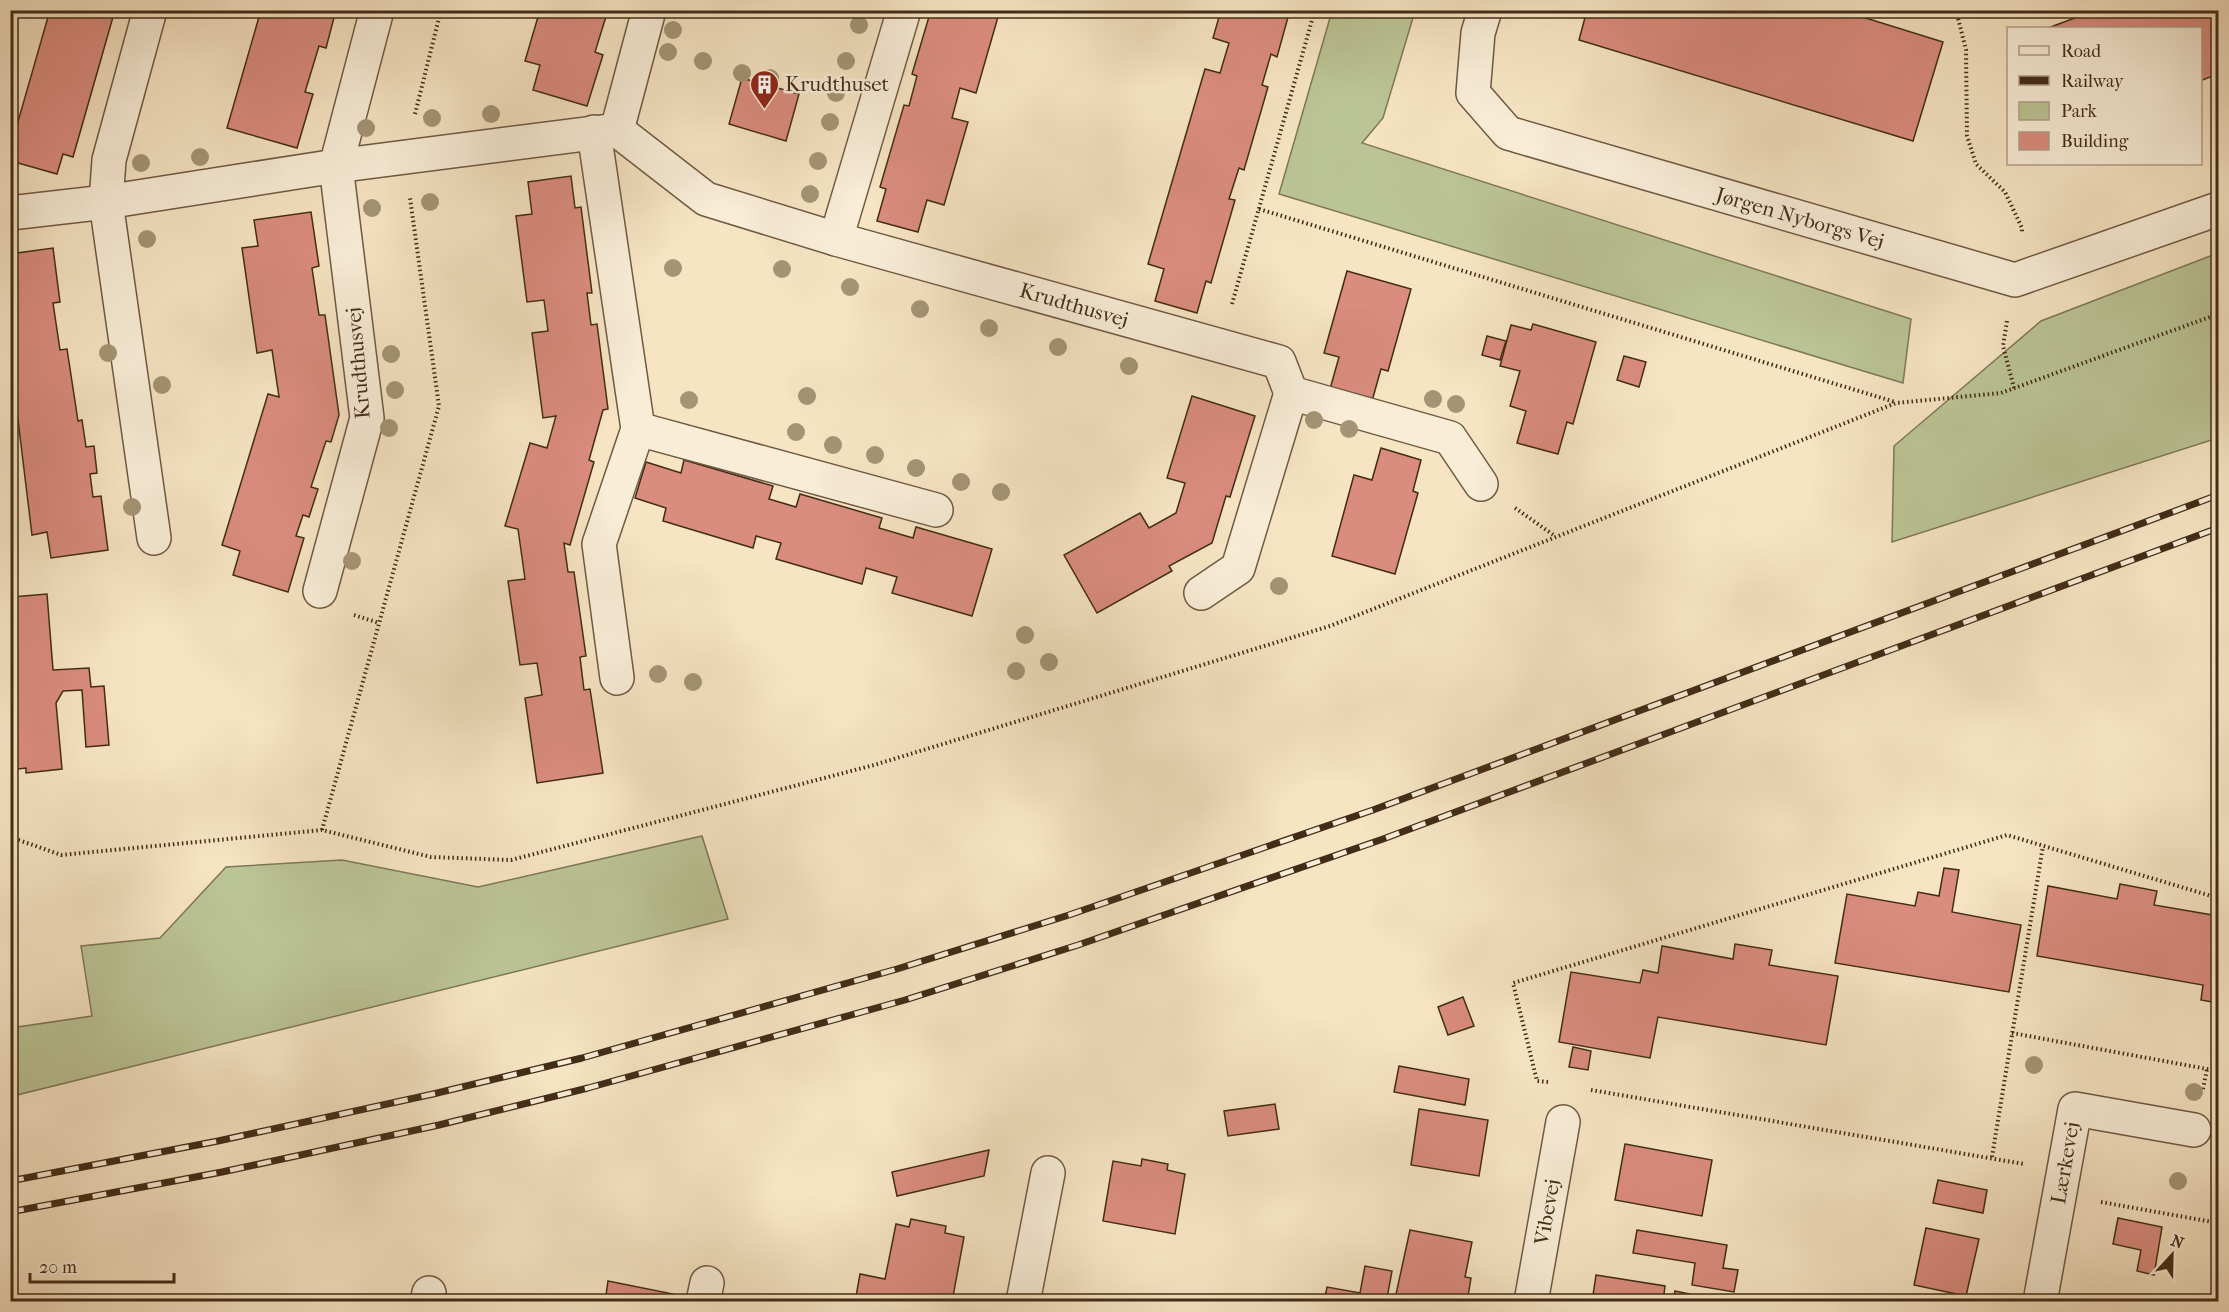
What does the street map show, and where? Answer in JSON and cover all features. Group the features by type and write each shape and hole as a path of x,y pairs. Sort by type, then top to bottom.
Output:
{"street":[{"path":"150,10 109,160 106,202 154,538"},
{"name":"Krudthusvej","path":"320,591 367,418 336,166 377,10"},
{"path":"616,678 599,544 638,429 606,131 649,10"},
{"path":"836,239 904,10"},
{"name":"Jørgen Nyborgs Vej","path":"1485,10 1478,33 1473,93 1508,133 2015,280"},
{"path":"10,213 106,202 336,166 606,131"},
{"name":"Krudthusvej","path":"606,131 706,199 836,239 1279,363 1291,393"},
{"path":"2015,280 2218,209"},
{"path":"1201,593 1238,568 1291,393 1450,438 1481,484"},
{"path":"638,429 936,510"},
{"name":"Lærkevej","path":"2040,1302 2075,1109 2194,1130"},
{"name":"Vibevej","path":"1531,1302 1563,1122"},
{"path":"1023,1302 1048,1173"}],"path":[{"path":"1956,10 1966,50 1966,136 1976,164 2005,192 2022,228 2003,345 2014,388"},
{"path":"1220,345 1314,13"},
{"path":"1259,209 1896,403"},
{"path":"10,837 61,855 322,830 431,857 511,860 874,765 1318,629 1896,403 2001,393 2218,314"},
{"path":"1481,484 1556,536"},
{"path":"1549,1083 1537,1081 1513,983 2007,835 2218,898"},
{"path":"1992,1157 2043,846"},
{"path":"2012,1033 2218,1071"},
{"path":"1584,1089 1992,1157 2061,1183 2218,1223"}],"green space":[{"path":"1332,11 1415,11 1383,118 1362,143 1911,319 1903,383 1279,194"},
{"path":"2218,253 2218,438 1892,542 1894,446 2041,321"},
{"path":"702,836 728,919 13,1096 11,1028 92,1016 81,946 160,938 226,867 342,860 478,887"}],"building":[{"path":"50,10 115,10 73,157 63,154 57,174 11,161 17,141 13,139"},
{"path":"261,10 336,10 326,48 319,46 305,92 313,94 297,148 227,128"},
{"path":"540,10 608,10 595,52 603,55 587,106 533,90 540,65 525,61"},
{"path":"931,10 1000,10 976,93 960,88 952,118 968,122 944,205 927,200 918,232 877,221 886,189 880,187 904,105 909,106 917,76 912,74"},
{"path":"1221,10 1290,10 1277,57 1271,54 1262,85 1268,87 1244,170 1239,168 1229,199 1235,200 1211,283 1206,281 1197,313 1155,301 1164,269 1148,264 1205,69 1220,73 1229,43 1213,38"},
{"path":"1587,10 1840,10 1943,42 1913,141 1579,40"},
{"path":"2096,10 2218,10 2218,74 2202,80 2202,27 2051,27"},
{"name":"Krudthuset","path":"742,78 799,94 786,141 729,124"},
{"path":"571,176 575,208 581,207 592,293 587,293 591,325 597,324 608,409 603,410 589,460 594,462 570,545 564,543 568,572 574,572 586,656 580,657 584,690 590,689 603,773 537,783 525,698 542,695 537,663 520,665 508,581 525,579 518,529 505,526 530,443 547,448 556,416 543,418 532,333 548,331 544,300 527,302 516,216 532,214 528,182"},
{"path":"311,212 319,266 312,268 319,315 325,315 339,415 331,442 326,441 311,487 318,489 309,517 303,515 296,536 304,538 288,592 233,575 240,551 222,545 268,394 279,397 272,350 257,353 242,248 258,246 254,220"},
{"path":"53,248 60,302 53,303 60,350 67,349 78,421 82,420 86,447 94,446 97,473 90,474 93,497 101,496 108,550 51,558 47,532 32,535 14,387 10,387 10,254"},
{"path":"1347,271 1411,289 1388,371 1381,369 1372,401 1330,389 1339,357 1324,353"},
{"path":"1533,324 1596,342 1573,424 1567,422 1558,454 1517,443 1526,411 1510,406 1520,371 1500,366 1511,325 1531,330"},
{"path":"1487,336 1506,341 1500,360 1482,355"},
{"path":"1624,356 1646,362 1639,387 1617,380"},
{"path":"1192,396 1255,416 1230,497 1226,496 1212,543 1169,566 1172,571 1097,613 1064,555 1140,513 1149,528 1176,513 1185,483 1167,478"},
{"path":"1381,448 1421,460 1413,491 1418,493 1395,574 1332,556 1354,475 1372,480"},
{"path":"684,460 773,486 769,499 796,507 800,494 882,518 879,528 913,538 916,527 992,549 972,616 892,593 897,577 866,568 862,584 776,559 781,543 756,536 753,548 663,521 666,508 635,498 646,462 681,473"},
{"path":"47,594 53,670 89,668 91,687 104,686 109,745 86,747 82,690 63,691 56,703 62,769 26,773 26,768 10,770 10,601 12,597"},
{"path":"1944,868 1959,870 1952,912 2021,925 2009,992 1835,963 1847,894 1915,906 1918,892 1939,896"},
{"path":"2120,884 2157,891 2154,905 2218,916 2218,1003 2201,1000 2203,985 2037,956 2048,886 2117,899"},
{"path":"1735,944 1772,950 1769,965 1838,976 1826,1045 1658,1017 1650,1058 1559,1042 1571,972 1640,983 1643,970 1658,973 1662,946 1733,959"},
{"path":"1463,997 1474,1026 1448,1035 1438,1007"},
{"path":"1573,1047 1591,1051 1588,1070 1569,1067"},
{"path":"1399,1066 1469,1079 1465,1105 1394,1092"},
{"path":"1275,1104 1279,1129 1228,1136 1224,1111"},
{"path":"1419,1109 1488,1120 1479,1176 1411,1165"},
{"path":"1625,1144 1712,1160 1702,1216 1615,1200"},
{"path":"989,1150 984,1176 897,1196 892,1172"},
{"path":"1142,1159 1168,1164 1167,1170 1185,1174 1175,1234 1103,1221 1113,1161 1141,1166"},
{"path":"1938,1180 1987,1190 1983,1213 1933,1203"},
{"path":"2118,1218 2162,1227 2154,1275 2137,1271 2141,1250 2113,1244"},
{"path":"911,1219 946,1226 945,1233 964,1237 952,1302 855,1302 860,1274 885,1279 896,1224 909,1227"},
{"path":"1926,1228 1979,1239 1966,1296 1914,1285"},
{"path":"1410,1230 1472,1242 1465,1277 1471,1278 1467,1302 1324,1302 1327,1287 1360,1293 1365,1266 1392,1271 1387,1298 1395,1299"},
{"path":"1637,1230 1727,1245 1723,1268 1738,1270 1734,1292 1692,1285 1695,1263 1633,1253"},
{"path":"1596,1275 1665,1286 1663,1302 1592,1302"},
{"path":"608,1281 673,1294 672,1302 605,1302"},
{"path":"1675,1291 1690,1294 1688,1302 1673,1302"}],"railway":[{"path":"10,1181 218,1141 433,1094 582,1058 897,969 1069,915 1373,810 2218,495"},
{"path":"10,1212 222,1172 439,1125 588,1088 905,1000 1078,945 1383,839 2218,528"}],"place":[{"name":"Krudthuset","path":"764,110"}]}
